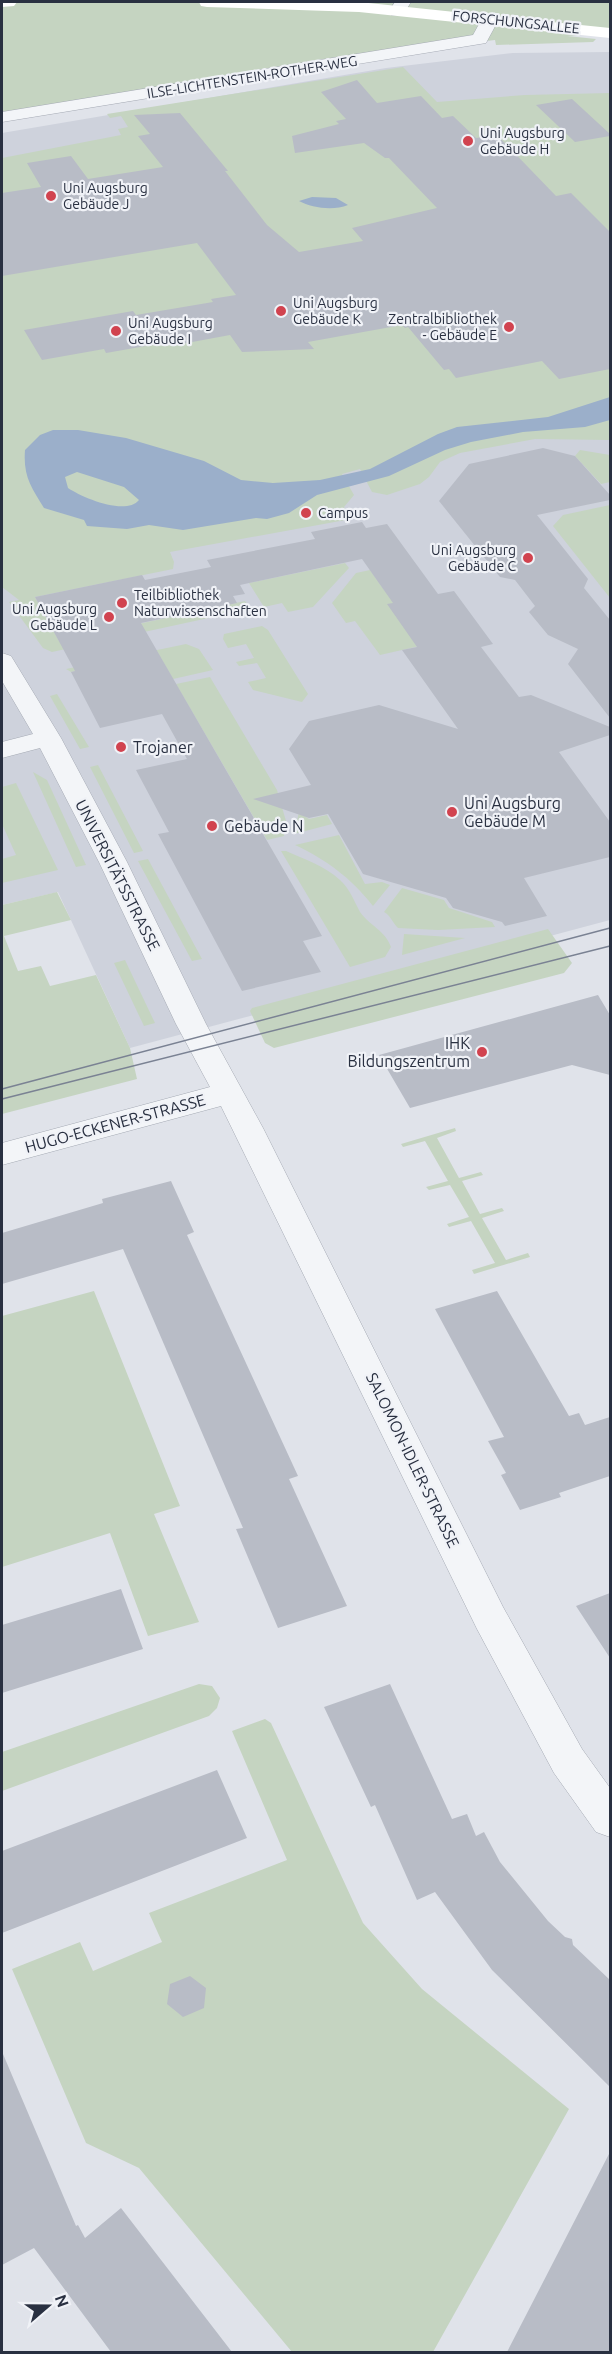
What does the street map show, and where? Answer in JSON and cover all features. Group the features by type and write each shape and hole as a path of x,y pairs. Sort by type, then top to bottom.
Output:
{"street":[{"path":"2,2 8,2"},
{"name":"FORSCHUNGSALLEE","path":"207,2 359,7 402,5 499,8 610,21"},
{"name":"FORSCHUNGSALLEE","path":"402,5 490,19 610,33"},
{"name":"ILSE-LICHTENSTEIN-ROTHER-WEG","path":"2,117 480,39 490,19"},
{"name":"UNIVERSITÄTSSTRASSE","path":"2,661 48,738 113,862 191,1024 229,1093"},
{"path":"2,750 48,738"},
{"name":"HUGO-ECKENER-STRASSE","path":"2,1154 229,1093"},
{"name":"SALOMON-IDLER-STRASSE","path":"229,1093 490,1618 568,1761 610,1819"}],"shaded area":[{"name":"Campus","path":"610,52 610,920 130,1048 58,892 2,905 2,133 386,68 513,53"}],"green space":[{"path":"2,2 610,2 610,33 567,36 596,39 593,42 496,45 495,40 453,45 2,117"},
{"path":"403,67 437,102 525,95 610,93 610,440 535,439 460,453 440,462 429,477 420,484 387,495 372,492 360,469 342,474 354,495 344,507 351,519 170,552 174,562 173,569 35,597 59,641 245,601 250,609 52,652 43,648 9,602 19,600 2,587 2,158 121,135 118,129 128,127 121,116 110,118 107,114"},
{"path":"580,450 610,455 610,482 601,484 575,456"},
{"path":"610,505 610,598 553,526 563,515"},
{"path":"345,563 349,568 313,607 288,612 282,603 264,607 249,583"},
{"path":"370,570 385,591 388,591 424,645 380,655 355,621 346,623 332,603 356,573"},
{"path":"262,626 268,630 308,694 302,702 253,690 248,682 266,678 257,663 239,666 236,662 254,658 246,644 228,648 223,639 224,634"},
{"path":"186,644 199,649 213,670 173,679 158,653 71,672 66,669"},
{"path":"210,677 277,790 286,821 284,836 267,840 176,684"},
{"path":"57,694 89,747 80,749 50,696"},
{"path":"98,765 143,851 134,853 90,767"},
{"path":"33,772 47,780 86,865 76,867"},
{"path":"16,783 58,870 2,883 2,859 16,855 2,824 2,787"},
{"path":"299,812 309,819 327,815 332,824 294,834"},
{"path":"339,835 365,884 382,882 390,885 373,906 338,871 295,845"},
{"path":"281,851 286,851 321,867 343,884 352,895 360,912 388,941 391,947 385,957 350,967"},
{"path":"148,859 202,959 192,961 138,861"},
{"path":"402,888 444,900 449,908 492,922 495,927 438,930 398,928 384,912"},
{"path":"57,892 71,920 4,936 18,971 41,966 50,986 96,975 130,1048 137,1079 2,1114 2,905"},
{"path":"548,929 572,963 564,973 274,1048 265,1043 250,1011 252,1008"},
{"path":"404,934 465,938 402,955"},
{"path":"125,960 155,1023 144,1026 114,963"},
{"path":"455,1128 456,1131 437,1138 459,1178 481,1172 483,1175 462,1181 480,1214 502,1208 504,1211 482,1218 506,1260 528,1253 530,1257 474,1274 472,1270 495,1263 471,1221 449,1227 447,1224 469,1217 450,1185 429,1190 426,1187 448,1181 425,1141 403,1147 401,1144"},
{"path":"94,1291 180,1506 154,1514 199,1622 148,1636 110,1533 2,1567 2,1316"},
{"path":"199,1684 212,1686 220,1698 217,1708 209,1716 2,1791 2,1752"},
{"path":"265,1719 271,1723 363,1923 422,1989 569,2109 433,2352 292,2352 139,2168 86,2143 12,1969 80,1942 93,1971 162,1942 149,1913 287,1860 232,1731"}],"water":[{"path":"312,197 336,198 348,205 323,208 299,201"},
{"path":"610,397 610,420 585,427 523,432 471,442 445,450 389,476 317,495 289,513 267,519 256,518 183,530 149,525 127,529 87,526 84,520 44,508 32,487 25,467 25,450 40,435 53,430 78,430 126,438 204,461 241,480 273,483 320,480 370,469 438,434 457,427 548,417","holes":["77,472 124,487 139,500 133,504 115,506 104,504 68,488 65,477"]}],"building":[{"path":"357,80 377,103 421,96 442,118 453,116 476,138 497,135 556,196 571,193 610,232 610,369 559,379 542,361 456,378 449,369 444,370 408,327 405,328 402,325 308,342 314,349 242,352 230,335 176,345 174,341 106,353 104,349 42,360 24,330 133,311 136,315 213,302 211,299 236,295 197,243 2,276 2,193 41,187 27,163 71,156 88,179 163,167 138,136 150,134 134,115 180,113 228,171 225,171 267,225 299,252 363,241 352,228 437,208 389,158 385,158 364,143 295,153 292,136 339,124 336,121 346,119 321,92"},
{"path":"572,99 610,136 575,142 536,105"},
{"name":"Uni Augsburg Gebäude C","path":"543,448 575,456 610,495 610,500 537,515 588,579 584,588 610,620 610,718 568,664 578,649 548,635 529,612 535,606 515,580 500,577 439,501 469,464"},
{"path":"362,522 366,528 387,524 438,594 454,591 493,644 481,647 519,697 531,695 610,727 610,735 559,752 610,822 610,857 524,878 547,916 505,926 502,922 453,908 446,898 363,874 328,814 309,818 253,799 311,785 289,749 309,721 379,705 458,729 402,650 417,647 387,604 393,603 362,559 240,585 245,594 233,596 237,603 141,623 322,936 303,941 321,972 242,991 158,834 169,832 136,770 187,759 162,714 100,728 71,672 75,671 35,597 142,575 145,580 211,567 207,560 315,539 311,532"},
{"name":"IHK Bildungszentrum","path":"598,995 610,1015 610,1075 572,1065 410,1108 379,1055"},
{"path":"171,1181 194,1232 187,1235 298,1476 289,1479 347,1606 278,1628 236,1529 243,1528 123,1249 2,1284 2,1233 103,1203 102,1199"},
{"path":"497,1291 569,1416 579,1413 585,1425 610,1417 610,1476 559,1493 561,1497 520,1510 501,1475 506,1473 488,1441 504,1437 435,1309"},
{"path":"121,1589 143,1649 2,1693 2,1625"},
{"path":"610,1593 610,1658 576,1606"},
{"path":"390,1684 452,1819 467,1814 476,1836 484,1832 500,1862 548,1921 565,1937 572,1939 573,1945 610,1980 610,2087 492,1970 435,1892 417,1900 375,1805 371,1807 324,1707"},
{"path":"217,1770 247,1838 2,1933 2,1851"},
{"path":"190,1976 206,1988 204,2008 183,2017 167,2004 170,1984"},
{"path":"2,2054 76,2226 78,2225 85,2238 121,2208 232,2352 111,2352 34,2248 2,2265"},
{"path":"610,2152 610,2352 507,2352 540,2288"}],"tram line":[{"path":"2,1089 610,928"},
{"path":"2,1099 610,946"}],"place":[{"name":"Uni Augsburg Gebäude H","path":"468,141"},
{"name":"Uni Augsburg Gebäude J","path":"51,196"},
{"name":"Uni Augsburg Gebäude K","path":"281,311"},
{"name":"Zentralbibliothek - Gebäude E","path":"509,327"},
{"name":"Uni Augsburg Gebäude I","path":"116,331"},
{"name":"Campus","path":"306,513"},
{"name":"Uni Augsburg Gebäude C","path":"528,558"},
{"name":"Teilbibliothek Naturwissenschaften","path":"122,603"},
{"name":"Uni Augsburg Gebäude L","path":"109,617"},
{"name":"Trojaner","path":"121,747"},
{"name":"Uni Augsburg Gebäude M","path":"452,812"},
{"name":"Gebäude N","path":"212,826"},
{"name":"IHK Bildungszentrum","path":"482,1052"}]}
